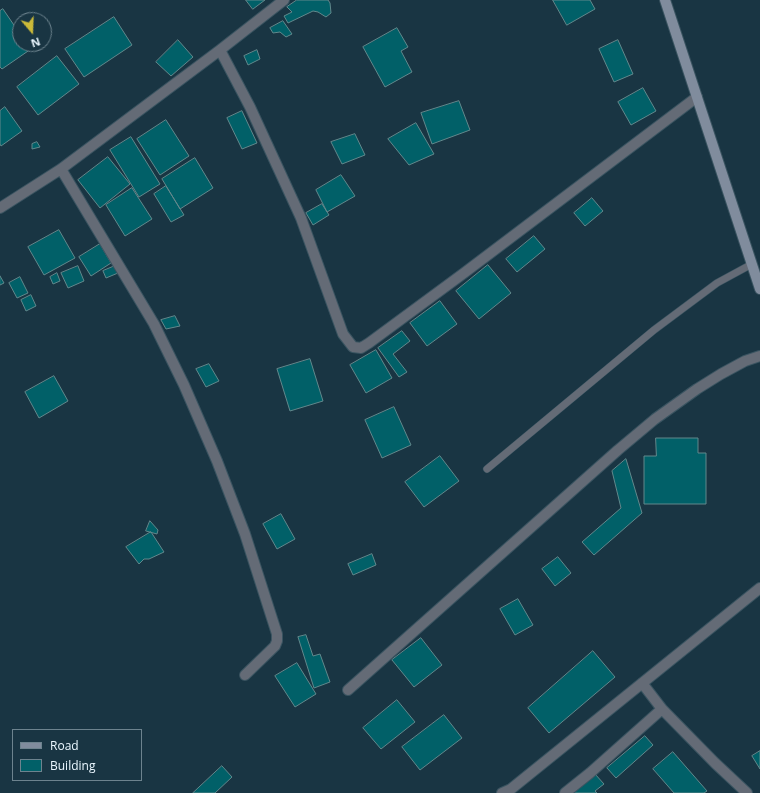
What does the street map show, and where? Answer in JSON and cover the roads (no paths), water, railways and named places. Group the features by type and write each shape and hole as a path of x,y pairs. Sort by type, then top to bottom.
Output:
{"main road":[{"path":"665,0 760,289"}],"street":[{"path":"0,208 60,169 220,50 284,0"},
{"path":"220,50 250,107 301,218 343,334 353,347 361,348 464,273 697,97"},
{"path":"60,169 154,324 187,392 217,461 245,534 277,634 277,641 275,646 244,675"},
{"path":"348,690 606,460 655,419 721,374 745,361 760,356"},
{"path":"502,793 510,789 760,588"},
{"path":"642,683 662,709 747,793"},
{"path":"565,793 590,773 662,709"}],"lane":[{"path":"487,469 654,330 717,283 752,264"}]}
